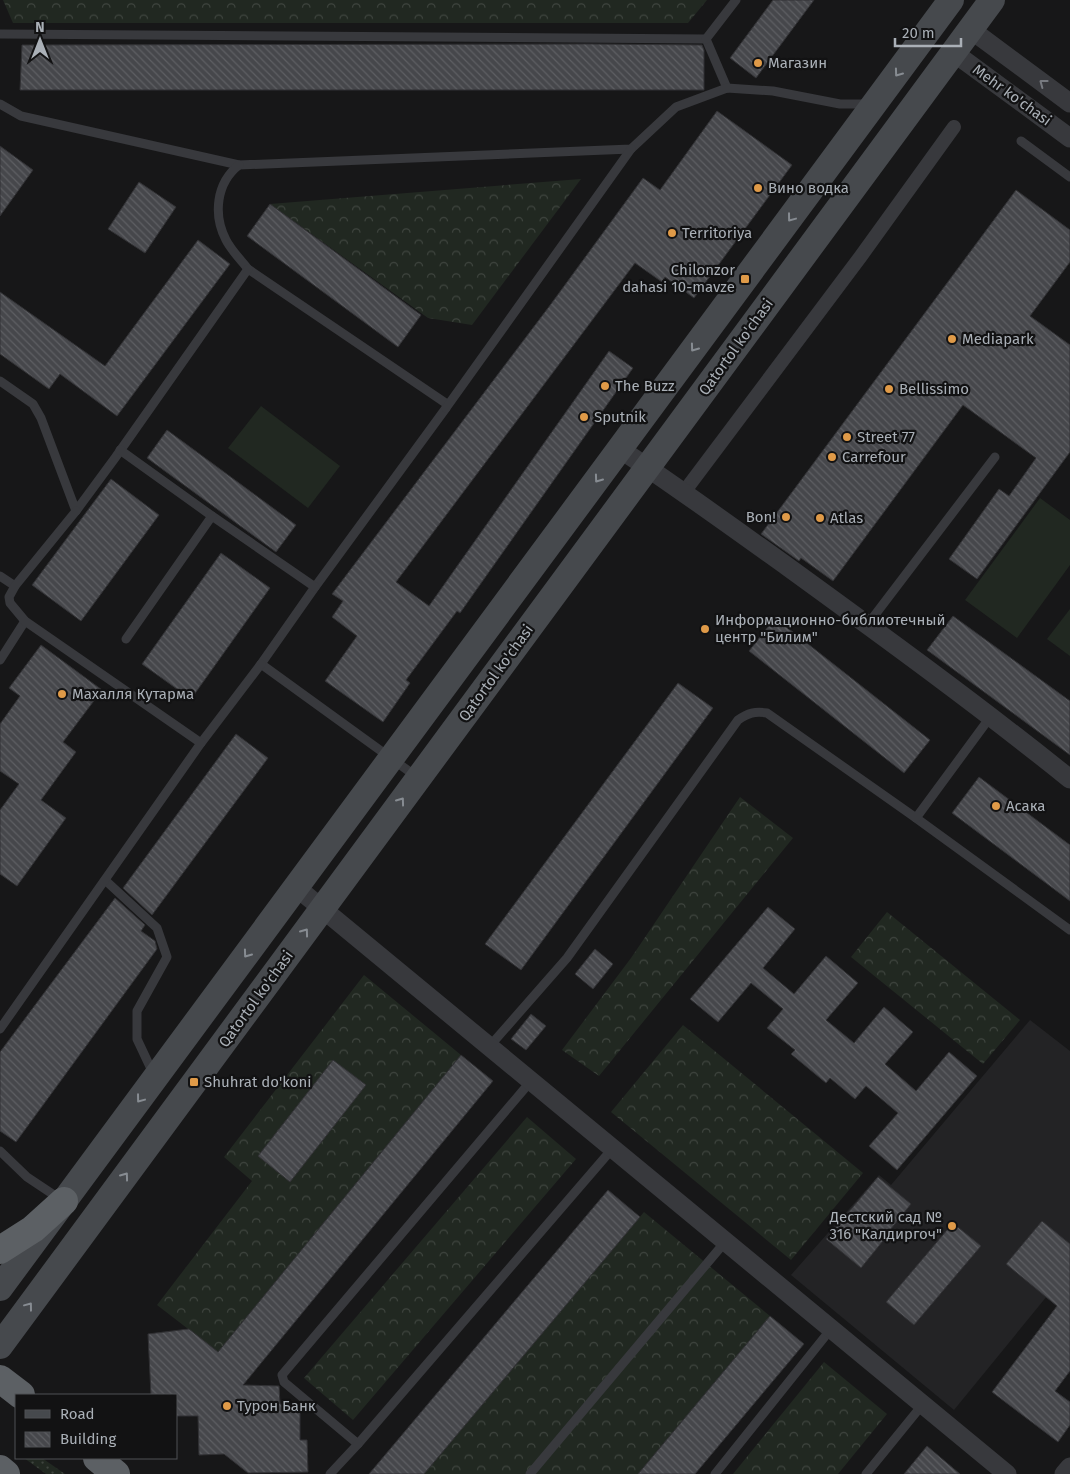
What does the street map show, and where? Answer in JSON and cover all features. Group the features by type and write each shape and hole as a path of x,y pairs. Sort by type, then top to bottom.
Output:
{"highway":[{"path":"0,1250 33,1229 64,1201"},
{"path":"0,1379 20,1394"},
{"path":"98,1459 116,1474"},
{"path":"0,1469 6,1474"}],"main road":[{"name":"Qatortol ko'chasi","path":"0,1346 992,0"},
{"path":"0,1288 947,5 970,29"},
{"path":"927,34 970,29"},
{"path":"927,34 953,52"}],"street":[{"name":"Mehr ko'chasi","path":"970,29 1070,103"},
{"name":"Mehr ko'chasi","path":"953,52 1070,138"},
{"path":"684,492 861,256 954,127"},
{"path":"620,449 684,492 868,624 992,716 1070,779"},
{"path":"296,887 1007,1474"},
{"path":"1064,1474 1070,1467"}],"lane":[{"path":"706,39 736,0"},
{"path":"0,34 706,39"},
{"path":"706,39 727,88"},
{"path":"0,1029 201,743 261,664 631,148 676,106 727,88 773,91 840,104 875,104"},
{"path":"0,104 21,116 239,166 631,148"},
{"path":"1022,141 1070,177"},
{"path":"239,166 232,171 223,184 219,197 218,212 220,224 227,242 248,269 446,402 446,408"},
{"path":"201,743 25,621 10,603 9,597 15,586 76,510 120,450 248,269"},
{"path":"0,381 33,404 41,418 76,510"},
{"path":"120,450 315,587"},
{"path":"868,624 995,457"},
{"path":"126,639 212,516"},
{"path":"0,576 15,586"},
{"path":"0,660 25,621"},
{"path":"261,664 418,778"},
{"path":"489,1047 567,958 738,720 752,712 767,714 916,818 1070,930"},
{"path":"916,818 992,716"},
{"path":"105,880 158,928 167,956 138,1011 138,1039 155,1078"},
{"path":"358,1444 284,1382 282,1375 531,1081"},
{"path":"330,1474 358,1444 612,1148"},
{"path":"0,1151 27,1177 64,1201"},
{"path":"530,1474 725,1242"},
{"path":"715,1474 832,1329"},
{"path":"866,1474 923,1404"}],"shaded area":[{"name":"Дестский сад № 316 \"Калдиргоч\"","path":"1030,1020 1070,1051 1070,1268 954,1410 791,1275 879,1175 891,1185"}],"green space":[{"path":"3,0 707,0 688,23 13,23"},
{"path":"581,179 472,325 428,318 270,204"},
{"path":"261,406 340,466 308,508 228,448"},
{"path":"1040,498 1070,520 1070,565 1017,638 965,600"},
{"path":"1070,609 1070,656 1047,639"},
{"path":"740,797 793,838 599,1076 562,1050 631,958"},
{"path":"887,912 1020,1020 983,1064 851,957"},
{"path":"364,975 461,1055 218,1352 157,1305 252,1181 224,1157"},
{"path":"683,1025 863,1173 791,1260 611,1112"},
{"path":"527,1117 576,1159 353,1420 304,1378"},
{"path":"644,1212 770,1316 638,1474 424,1474"},
{"path":"824,1362 887,1414 838,1474 733,1474"},
{"path":"25,1459 43,1459 65,1474 46,1474"}],"building":[{"path":"773,0 814,0 756,78 730,58"},
{"path":"22,45 702,45 704,50 704,90 20,90"},
{"path":"717,111 792,165 694,298 665,277 662,282 635,263 396,582 429,606 609,351 633,368 460,613 457,611 406,680 410,683 383,722 325,681 357,636 332,617 343,601 332,594 551,304 643,178 660,190"},
{"path":"0,146 33,170 0,216"},
{"path":"139,182 176,207 145,253 108,229"},
{"path":"1016,190 1070,230 1070,262 1030,316 1070,345 1070,452 977,579 949,559 999,489 1009,496 1036,458 963,405 833,581 801,558 799,561 761,534"},
{"path":"270,204 421,315 398,347 247,236"},
{"path":"198,240 230,264 117,416 60,374 49,389 0,354 0,292 105,366"},
{"path":"167,430 296,525 276,552 147,458"},
{"path":"111,479 159,515 81,621 32,585"},
{"path":"221,553 270,588 191,699 142,664"},
{"path":"953,616 1070,701 1070,755 927,650"},
{"path":"775,618 930,740 904,773 749,651"},
{"path":"41,645 102,690 63,742 76,752 41,800 66,818 17,886 0,874 0,810 19,784 0,771 0,724 20,696 9,688"},
{"path":"678,683 713,708 521,970 485,944"},
{"path":"236,734 268,758 152,915 123,888"},
{"path":"979,777 1070,845 1070,901 952,813"},
{"path":"115,898 145,925 141,931 155,941 157,949 16,1142 0,1131 0,1052"},
{"path":"768,907 795,929 763,968 794,994 826,956 858,983 826,1020 854,1043 884,1007 913,1032 885,1064 916,1091 949,1052 977,1076 897,1170 869,1146 898,1113 866,1086 855,1099 830,1078 826,1083 791,1054 795,1050 767,1028 783,1009 751,983 718,1022 690,999"},
{"path":"595,949 613,964 593,989 575,974"},
{"path":"531,1014 546,1026 526,1050 511,1039"},
{"path":"461,1055 493,1081 243,1385 279,1386 280,1404 300,1404 300,1440 307,1440 308,1472 248,1473 224,1454 199,1455 198,1416 178,1416 178,1394 151,1394 148,1334 189,1329 218,1352"},
{"path":"333,1060 366,1085 290,1182 258,1156"},
{"path":"878,1177 911,1204 861,1268 826,1239"},
{"path":"608,1190 640,1217 424,1474 369,1474"},
{"path":"1042,1221 1070,1244 1070,1371 1055,1391 1070,1402 1070,1425 1058,1442 992,1392 1057,1306 1006,1264"},
{"path":"953,1223 981,1246 914,1325 886,1302"},
{"path":"770,1316 804,1344 695,1474 638,1474"},
{"path":"927,1446 960,1474 904,1474"}],"place":[{"name":"Магазин","path":"758,63"},
{"name":"Вино водка","path":"758,188"},
{"name":"Territoriya","path":"672,233"},
{"name":"Chilonzor dahasi 10-mavze","path":"745,279"},
{"name":"Mediapark","path":"952,339"},
{"name":"The Buzz","path":"605,386"},
{"name":"Bellissimo","path":"889,389"},
{"name":"Sputnik","path":"584,417"},
{"name":"Street 77","path":"847,437"},
{"name":"Carrefour","path":"832,457"},
{"name":"Bon!","path":"786,517"},
{"name":"Atlas","path":"820,518"},
{"name":"Информационно-библиотечный центр \"Билим\"","path":"705,629"},
{"name":"Махалля Кутарма","path":"62,694"},
{"name":"Асака","path":"996,806"},
{"name":"Shuhrat do'koni","path":"194,1082"},
{"name":"Дестский сад № 316 \"Калдиргоч\"","path":"952,1226"},
{"name":"Турон Банк","path":"227,1406"}]}
